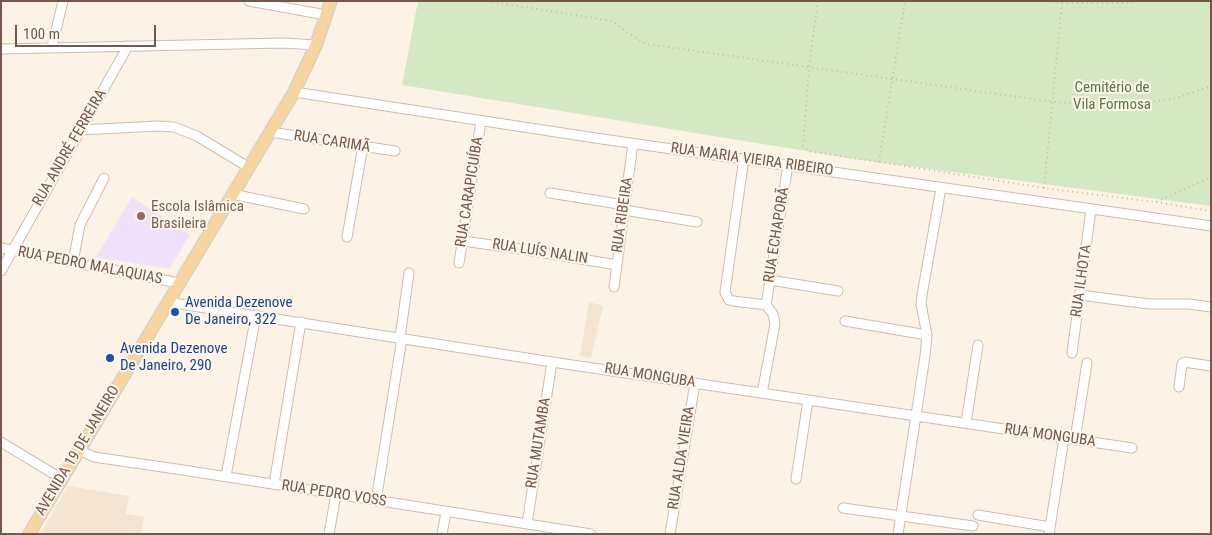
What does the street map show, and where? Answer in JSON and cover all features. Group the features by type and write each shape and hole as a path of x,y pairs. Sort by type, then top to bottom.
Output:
{"main road":[{"name":"AVENIDA 19 DE JANEIRO","path":"29,534 294,92 316,45 330,1"}],"street":[{"path":"52,48 63,1"},
{"path":"249,1 326,16"},
{"path":"1,49 284,43 316,45"},
{"name":"RUA ANDRÉ FERREIRA","path":"1,271 128,46"},
{"name":"RUA MARIA VIEIRA RIBEIRO","path":"294,92 632,143 1211,226"},
{"name":"RUA CARAPICUÍBA","path":"459,263 481,120"},
{"path":"80,130 158,126 174,127 197,136 248,167"},
{"name":"RUA CARIMÃ","path":"270,132 395,151"},
{"name":"RUA RIBEIRA","path":"614,287 632,143"},
{"path":"347,237 363,146"},
{"path":"744,158 725,292 729,300 766,305 773,314 775,324 762,393"},
{"name":"RUA ECHAPORÃ","path":"766,305 788,165"},
{"path":"73,262 80,225 104,178"},
{"path":"898,534 927,335 921,304 922,295 941,188"},
{"path":"550,193 697,222"},
{"path":"232,194 304,209"},
{"name":"RUA ILHOTA","path":"1072,353 1091,209"},
{"name":"RUA LUÍS NALIN","path":"462,241 617,265"},
{"name":"RUA PEDRO MALAQUIAS","path":"1,248 179,283"},
{"path":"376,501 409,273"},
{"path":"770,280 838,291"},
{"path":"1080,295 1149,304 1189,304 1211,307"},
{"name":"RUA MONGUBA","path":"167,302 552,362 1132,448"},
{"path":"226,476 256,315"},
{"path":"845,321 927,335"},
{"path":"274,484 301,322"},
{"path":"966,423 978,345"},
{"name":"RUA MUTAMBA","path":"527,524 552,362"},
{"path":"1074,440 1087,362"},
{"path":"1179,387 1182,364 1184,362 1211,366"},
{"name":"RUA ALDA VIEIRA","path":"670,534 695,383"},
{"path":"796,479 808,400"},
{"path":"978,515 1050,530 1064,438"},
{"path":"1,442 62,479"},
{"name":"RUA PEDRO VOSS","path":"79,450 94,457 591,534"},
{"path":"329,534 336,494"},
{"path":"843,508 973,526"},
{"path":"442,534 446,512"}],"path":[{"path":"487,1 612,21 646,44 1054,102 1120,106 1177,98 1211,86"},
{"path":"818,1 809,67 803,146 809,151 1044,188 1211,211"},
{"path":"879,162 905,1"},
{"path":"1047,1 1062,3 1130,3 1136,1"},
{"path":"1044,188 1054,102 1062,3"},
{"path":"1156,202 1211,177"}],"shaded area":[{"name":"Escola Islâmica Brasileira","path":"132,197 190,235 169,269 96,257"},
{"path":"589,302 603,306 591,358 580,356"},
{"path":"68,486 129,496 126,514 144,517 141,534 40,534"}],"green space":[{"name":"Cemitério de Vila Formosa","path":"418,1 1211,1 1211,206 854,159 402,85"}],"place":[{"name":"Escola Islâmica Brasileira","path":"141,216"},
{"name":"Avenida Dezenove De Janeiro, 322","path":"175,312"},
{"name":"Avenida Dezenove De Janeiro, 290","path":"110,358"}]}
